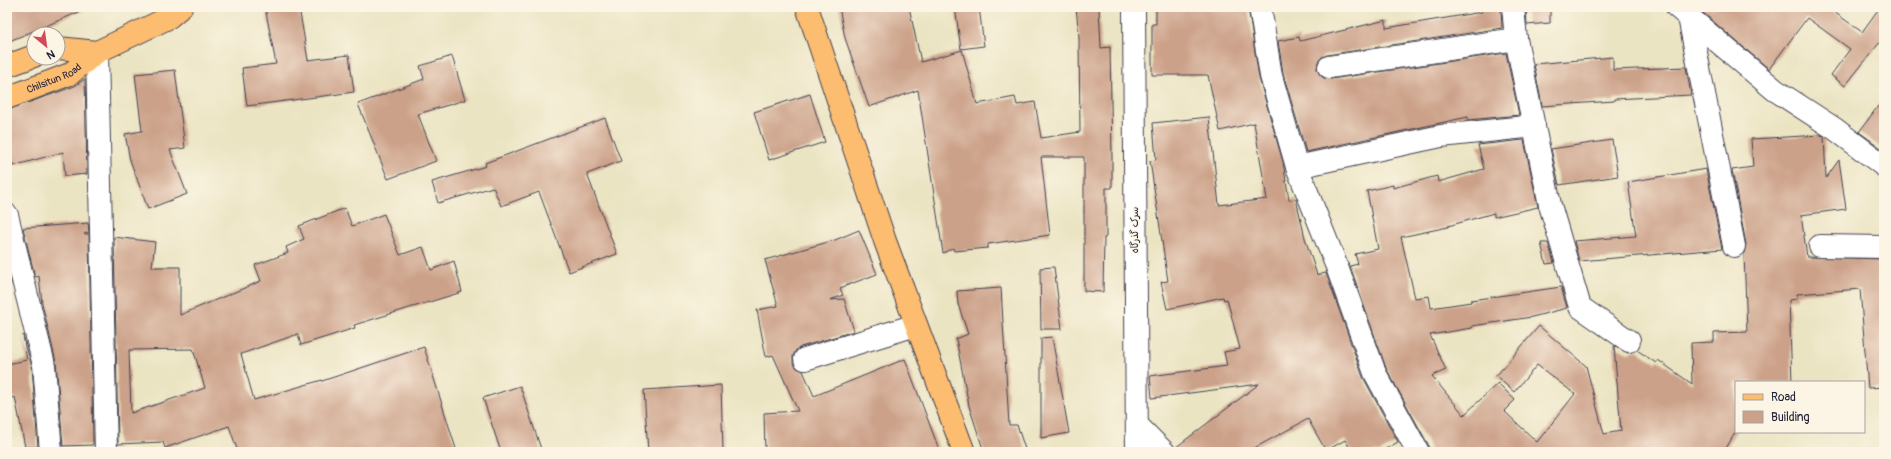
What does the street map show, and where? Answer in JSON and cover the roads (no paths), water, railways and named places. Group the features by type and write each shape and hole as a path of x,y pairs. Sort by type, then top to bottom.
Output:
{"main road":[{"name":"Chilsitun Road","path":"7,98 70,74 97,52 168,18 181,7"},
{"path":"807,7 885,241 964,452"},
{"name":"Chilsitun Road","path":"66,49 97,52"},
{"path":"7,66 26,59"}],"street":[{"name":"سرک گذرگاه","path":"1134,7 1137,452"},
{"path":"1260,7 1270,76 1297,167 1337,267 1375,373 1418,452"},
{"path":"1514,7 1516,39 1550,205 1580,307 1629,340"},
{"path":"1683,12 1775,90 1835,129 1884,166"},
{"path":"1683,12 1734,246"},
{"path":"1329,67 1516,39"},
{"path":"97,52 106,452"},
{"path":"1297,167 1441,136 1534,126"},
{"path":"7,215 44,364 51,452"},
{"path":"1820,246 1884,247"},
{"path":"805,359 916,325"},
{"path":"1137,425 1164,452"}]}
